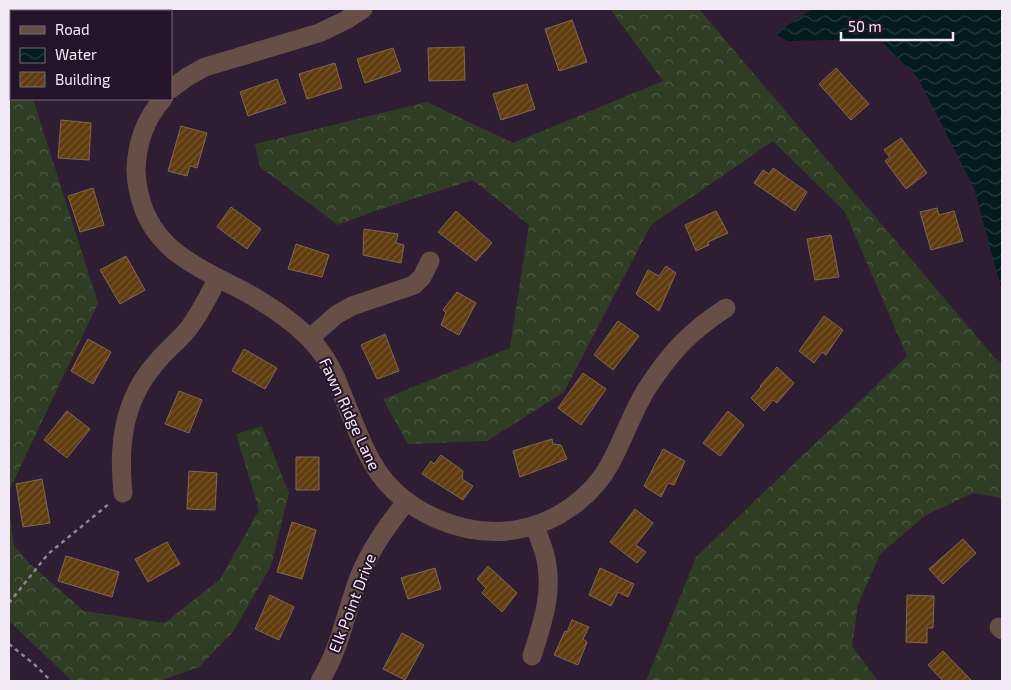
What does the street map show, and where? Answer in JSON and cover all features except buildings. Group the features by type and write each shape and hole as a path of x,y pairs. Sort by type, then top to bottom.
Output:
{"street":[{"path":"172,88 187,76 206,67 319,32 346,20 363,9"},
{"name":"Fawn Ridge Lane","path":"162,100 146,123 139,143 136,175 139,196 146,215 156,233 169,248 186,261 275,310 310,338 334,371 367,455 379,474 391,489 406,502 452,525 476,531 498,532 518,530 535,525 563,512 582,499 598,482 610,465 644,393 662,366 684,340 704,322 726,308"},
{"path":"310,338 336,315 352,306 414,284 422,277 430,261"},
{"path":"123,493 120,468 121,444 132,398 155,363 188,329 202,310 218,278"},
{"name":"Elk Point Drive","path":"320,681 332,655 359,579 374,546 406,502"},
{"path":"532,656 549,592 545,555 535,525"}],"path":[{"path":"9,603 48,554 123,493"},
{"path":"9,644 35,664 51,681"}],"green space":[{"path":"9,9 69,9 10,10 10,100 33,100 98,303 9,491"},
{"path":"610,9 699,9 995,358 1002,363 1002,498 973,493 926,515 880,554 858,605 852,646 878,681 646,681 696,557 907,356 845,212 773,141 651,225 564,392 487,441 408,444 383,399 510,348 529,225 473,180 375,211 338,225 260,167 255,144 427,102 513,143 663,81"},
{"path":"262,426 289,493 271,566 233,632 199,667 159,681 72,681 9,621 9,507 14,546 31,565 84,611 165,623 220,579 259,510 236,434"}],"water":[{"path":"812,9 1002,9 1002,291 974,188 918,78 879,39 787,41 775,34"}]}
